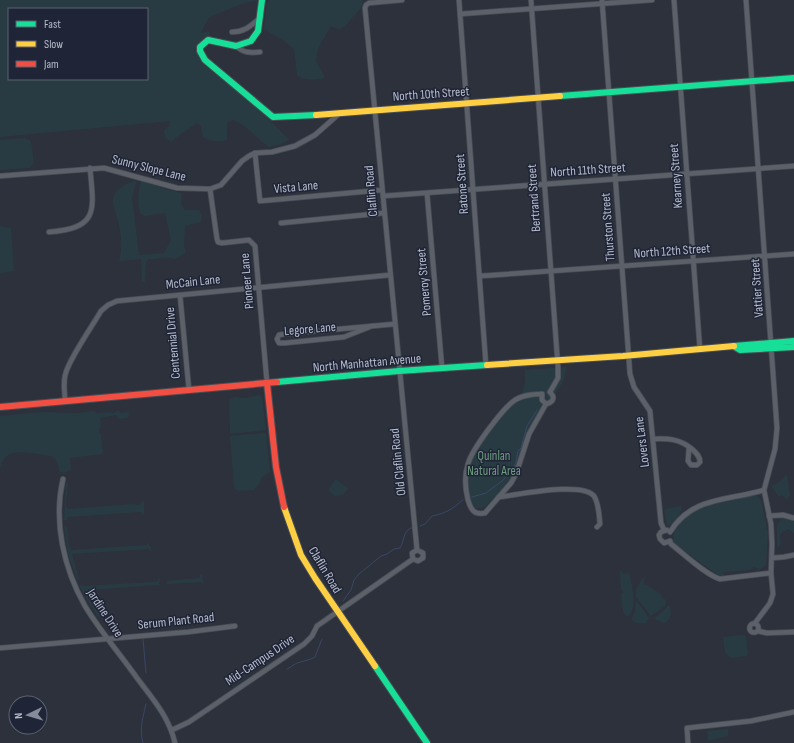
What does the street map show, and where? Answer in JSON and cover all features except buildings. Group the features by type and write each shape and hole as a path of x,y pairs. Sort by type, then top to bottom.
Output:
{"street":[{"path":"236,46 251,41 255,37 258,31 262,0"},
{"name":"Claflin Road","path":"398,0 369,3 364,8 399,371"},
{"name":"Ratone Street","path":"459,0 486,366"},
{"name":"Bertrand Street","path":"531,0 559,375 550,392"},
{"path":"460,14 602,2 652,0"},
{"name":"Kearney Street","path":"674,0 700,350"},
{"name":"Vattier Street","path":"746,0 777,428 773,458 764,490 772,544 771,573"},
{"name":"Thurston Street","path":"602,2 629,356"},
{"path":"232,32 240,32 248,28 260,18"},
{"name":"North 10th Street","path":"236,46 208,40 200,46 200,54 205,60 272,117 284,118 794,78"},
{"path":"236,46 244,52 260,52"},
{"path":"210,190 221,185 242,161 249,156 255,153 272,152 295,146 315,135 340,113"},
{"name":"Vista Lane","path":"255,153 260,202 382,190"},
{"name":"North 11th Street","path":"383,196 794,166"},
{"path":"49,232 68,230 78,227 84,223 88,217 92,209 93,197 90,168"},
{"name":"Sunny Slope Lane","path":"0,176 104,168 177,188 210,190"},
{"name":"Pioneer Lane","path":"210,190 218,242 222,243 249,240 256,246 267,383"},
{"name":"Pomeroy Street","path":"427,193 442,368"},
{"path":"281,222 384,213"},
{"name":"North 12th Street","path":"480,276 794,254"},
{"name":"McCain Lane","path":"65,401 65,375 71,362 101,311 108,305 117,301 390,274"},
{"name":"Centennial Drive","path":"180,295 188,390"},
{"name":"Legore Lane","path":"372,326 344,337 285,343 277,342 277,337 280,335 372,326 395,324"},
{"name":"North Manhattan Avenue","path":"0,407 399,371 629,356 735,347 740,350 772,346 794,341"},
{"name":"North Manhattan Avenue","path":"772,346 794,347"},
{"name":"Lovers Lane","path":"629,356 631,378 634,387 650,411 661,523 664,530"},
{"name":"Old Claflin Road","path":"399,371 412,488 417,550"},
{"name":"Claflin Road","path":"267,383 276,467 283,504 301,554 337,611 427,743"},
{"path":"550,392 553,396 553,400 546,404 530,434 516,474 485,513 477,513 470,508 465,483 468,463 472,452 502,413 515,400 531,395 550,392"},
{"path":"542,394 542,400 546,404"},
{"path":"653,439 672,439 680,441 689,447"},
{"name":"Jardine Drive","path":"63,479 60,499 62,542 75,584 86,606 108,638 161,709 172,730 175,743"},
{"path":"499,497 548,491 584,490 593,496 598,504 600,524 597,527"},
{"path":"670,541 672,536 670,532 676,522 685,514 707,502 764,490"},
{"path":"769,516 794,518"},
{"path":"670,532 664,530 660,533 660,539 664,543 670,541"},
{"path":"670,541 671,544 690,559 720,579 771,573 772,599 755,623 751,624 749,629 754,632 758,631 767,634 794,632"},
{"path":"417,550 422,552 422,560 418,561 413,559 412,553 417,550"},
{"path":"772,558 784,558 794,555"},
{"name":"Mid-Campus Drive","path":"172,730 189,722 304,644 312,636 317,626 413,559"},
{"path":"755,623 758,626 758,631"},
{"name":"Serum Plant Road","path":"0,648 235,626"},
{"path":"688,743 687,728 751,721 794,712"}],"green space":[{"path":"0,0 266,0 247,2 209,17 201,33 209,31 210,37 205,40 200,57 264,114 289,140 269,147 243,125 233,120 227,123 227,140 212,141 206,139 203,137 201,126 197,123 171,142 165,138 164,130 170,125 170,121 0,137"},
{"path":"270,0 363,0 361,8 344,27 338,29 331,26 318,48 316,61 325,78 314,80 306,79 297,75 294,49 264,29 267,2"},
{"path":"25,138 31,141 34,163 30,168 0,170 0,140"},
{"path":"137,180 132,197 139,255 164,253 171,240 165,213 145,216 140,213 138,197 141,181 182,193 181,203 185,210 199,210 202,215 201,222 185,226 184,246 186,252 176,259 148,259 146,263 145,282 142,281 141,259 119,261 121,250 120,233 113,204 115,194 121,188"},
{"path":"0,226 11,228 14,271 0,273"},
{"name":"Quinlan Natural Area","path":"566,367 566,374 559,389 533,422 517,465 508,481 485,507 474,507 471,501 468,483 469,468 474,454 482,441 523,391 525,370"},
{"path":"260,395 262,397 266,430 230,434 229,400 235,397 245,398"},
{"path":"119,410 120,413 129,412 128,418 119,419 116,415 100,418 101,427 99,428 99,434 101,434 103,454 70,458 71,470 64,473 59,471 57,461 51,456 20,452 9,454 2,462 0,469 0,416 44,412 78,413 95,411 96,413 111,412 112,414"},
{"path":"266,433 270,472 262,477 254,490 238,491 234,486 230,436"},
{"path":"787,474 790,496 786,499 782,495 779,497 771,486 779,482"},
{"path":"335,480 348,489 341,495 335,496 328,490"},
{"path":"66,482 68,484 66,505 68,509 132,504 139,505 144,500 144,514 142,515 141,512 67,517 67,520 64,520"},
{"path":"757,496 761,500 768,532 766,565 757,572 758,569 754,567 750,570 723,572 724,576 718,575 673,543 674,530 681,521 691,514 705,506"},
{"path":"682,506 677,518 673,523 667,526 664,509"},
{"path":"781,518 794,521 794,533 788,529 782,532 780,537 781,544 777,548 777,525"},
{"path":"64,525 67,527 69,546 71,550 147,545 148,542 152,551 149,549 72,554 79,579 78,581 68,554"},
{"path":"620,571 622,571 623,574 629,573 633,590 633,608 628,617 623,612 621,594 624,592 621,589"},
{"path":"200,575 202,575 204,585 202,582 167,584 167,581 200,578"},
{"path":"643,577 645,579 644,585 647,585 661,594 661,597 666,600 665,606 651,616 636,597 636,590"},
{"path":"158,578 160,579 159,584 161,588 159,585 88,590 88,597 100,615 99,618 79,586 83,584 84,586 151,582 158,581"},
{"path":"636,600 649,618 646,623 636,623 631,619 635,612"},
{"path":"669,605 671,613 669,620 664,623 656,620 655,618"},
{"path":"746,636 748,654 747,656 731,658 725,652 723,637"},
{"path":"728,729 728,736 708,741 707,731"}],"waterway":[{"path":"472,497 486,493 512,471 516,462 518,451 521,448 527,426 537,410"},
{"path":"420,526 425,524 432,516 442,514 463,500"},
{"path":"343,601 351,590 354,580 359,574 381,556 394,549 400,548 405,533 413,527"},
{"path":"143,639 146,673"},
{"path":"287,669 297,663 315,657 322,639"},
{"path":"143,743 141,728 146,704"}],"traffic: fast":[{"path":"262,0 258,31 251,41 236,46 208,40 200,47 200,51 205,60 273,117 316,115"},
{"path":"560,96 794,78"},
{"path":"734,346 794,341"},
{"path":"735,347 740,350 794,347"},
{"path":"277,382 487,365"},
{"path":"375,666 427,743"}],"traffic: slow":[{"path":"316,115 560,96"},
{"path":"487,365 623,356 734,346"},
{"path":"284,507 301,555 375,666"}],"traffic: jam":[{"path":"0,407 277,382"},
{"path":"267,383 276,467 284,507"}]}
